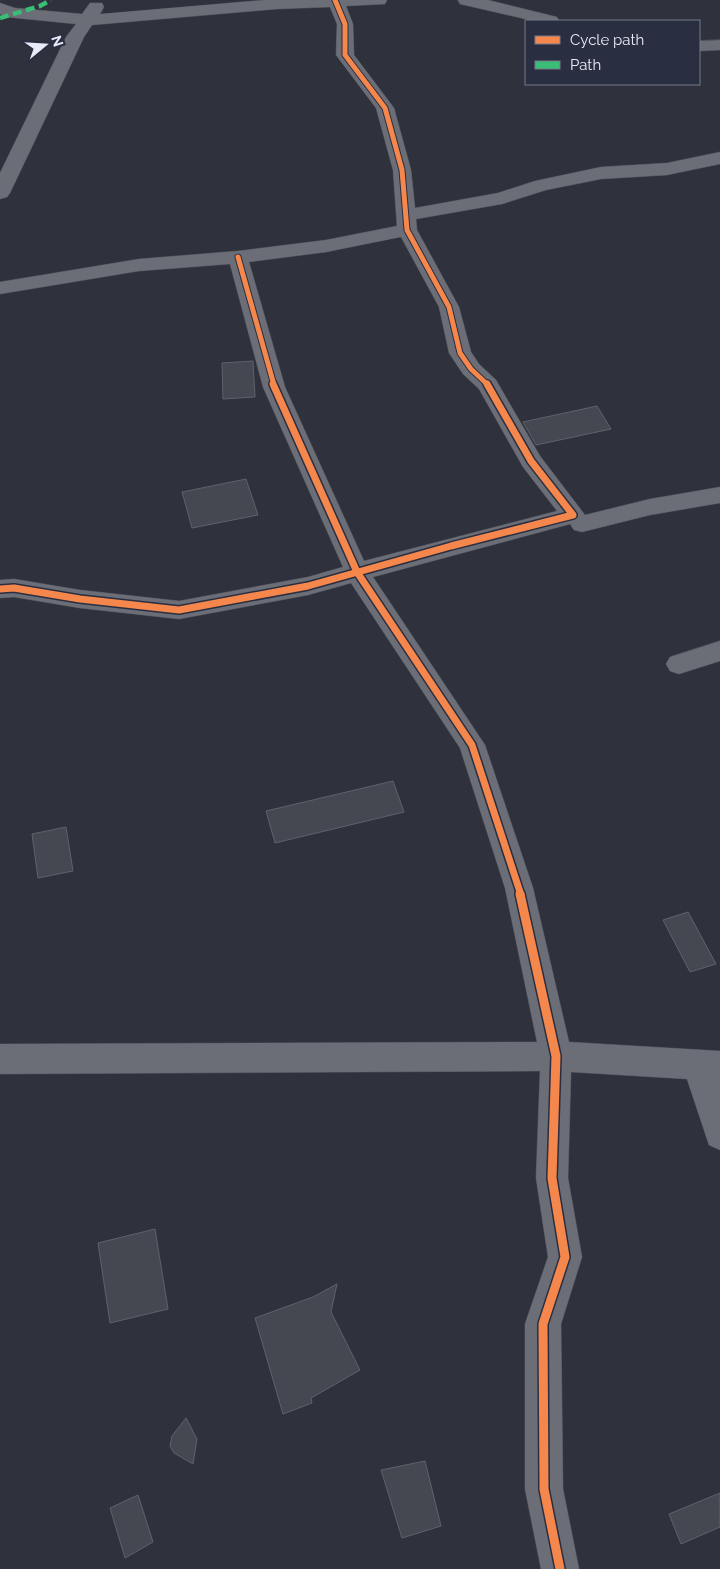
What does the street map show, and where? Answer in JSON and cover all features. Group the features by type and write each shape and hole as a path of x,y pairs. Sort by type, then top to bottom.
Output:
{"street":[{"path":"0,193 75,37 102,0"},
{"path":"0,8 12,13 88,20 336,1 379,0"},
{"path":"466,0 548,20"},
{"path":"0,588 14,588 80,599 180,610 308,586 574,514 531,461 488,385 471,369 460,352 449,307 407,222 402,170 385,108 345,54 345,24 336,1"},
{"path":"700,46 720,45"},
{"path":"0,288 140,265 238,257 326,246 407,222 502,198 542,185 602,173 667,170 720,158"},
{"path":"238,257 274,387 357,572 472,745 519,888 556,1056 552,1178 565,1257 543,1324 544,1489 560,1569"},
{"path":"582,524 650,507 720,494"},
{"path":"679,664 720,651"},
{"path":"0,1058 556,1056 709,1066 720,1134"}],"building":[{"path":"253,361 255,397 223,399 222,363"},
{"path":"597,406 611,429 536,445 523,422"},
{"path":"246,479 258,515 192,528 182,492"},
{"path":"393,781 404,812 275,843 266,811"},
{"path":"66,827 73,871 38,878 32,834"},
{"path":"688,912 716,964 690,972 663,920"},
{"path":"155,1229 168,1309 110,1323 98,1243"},
{"path":"337,1284 331,1312 360,1370 311,1398 312,1403 283,1414 255,1318 313,1297"},
{"path":"186,1418 197,1439 193,1464 174,1453 170,1446 172,1436"},
{"path":"425,1461 441,1526 402,1538 381,1470"},
{"path":"720,1493 720,1527 681,1544 669,1514"},
{"path":"138,1495 153,1542 125,1558 110,1508"}],"marked path":[{"path":"0,18 33,9 51,0"}],"cycle path":[{"path":"0,589 14,588 80,599 179,610 308,586 451,546 573,515 531,461 488,385 471,369 460,353 449,307 407,230 402,170 385,108 345,55 345,24 335,0"},
{"path":"238,257 274,387 357,572 472,745 519,888 556,1056 552,1178 565,1257 543,1324 544,1489 560,1569"}]}
